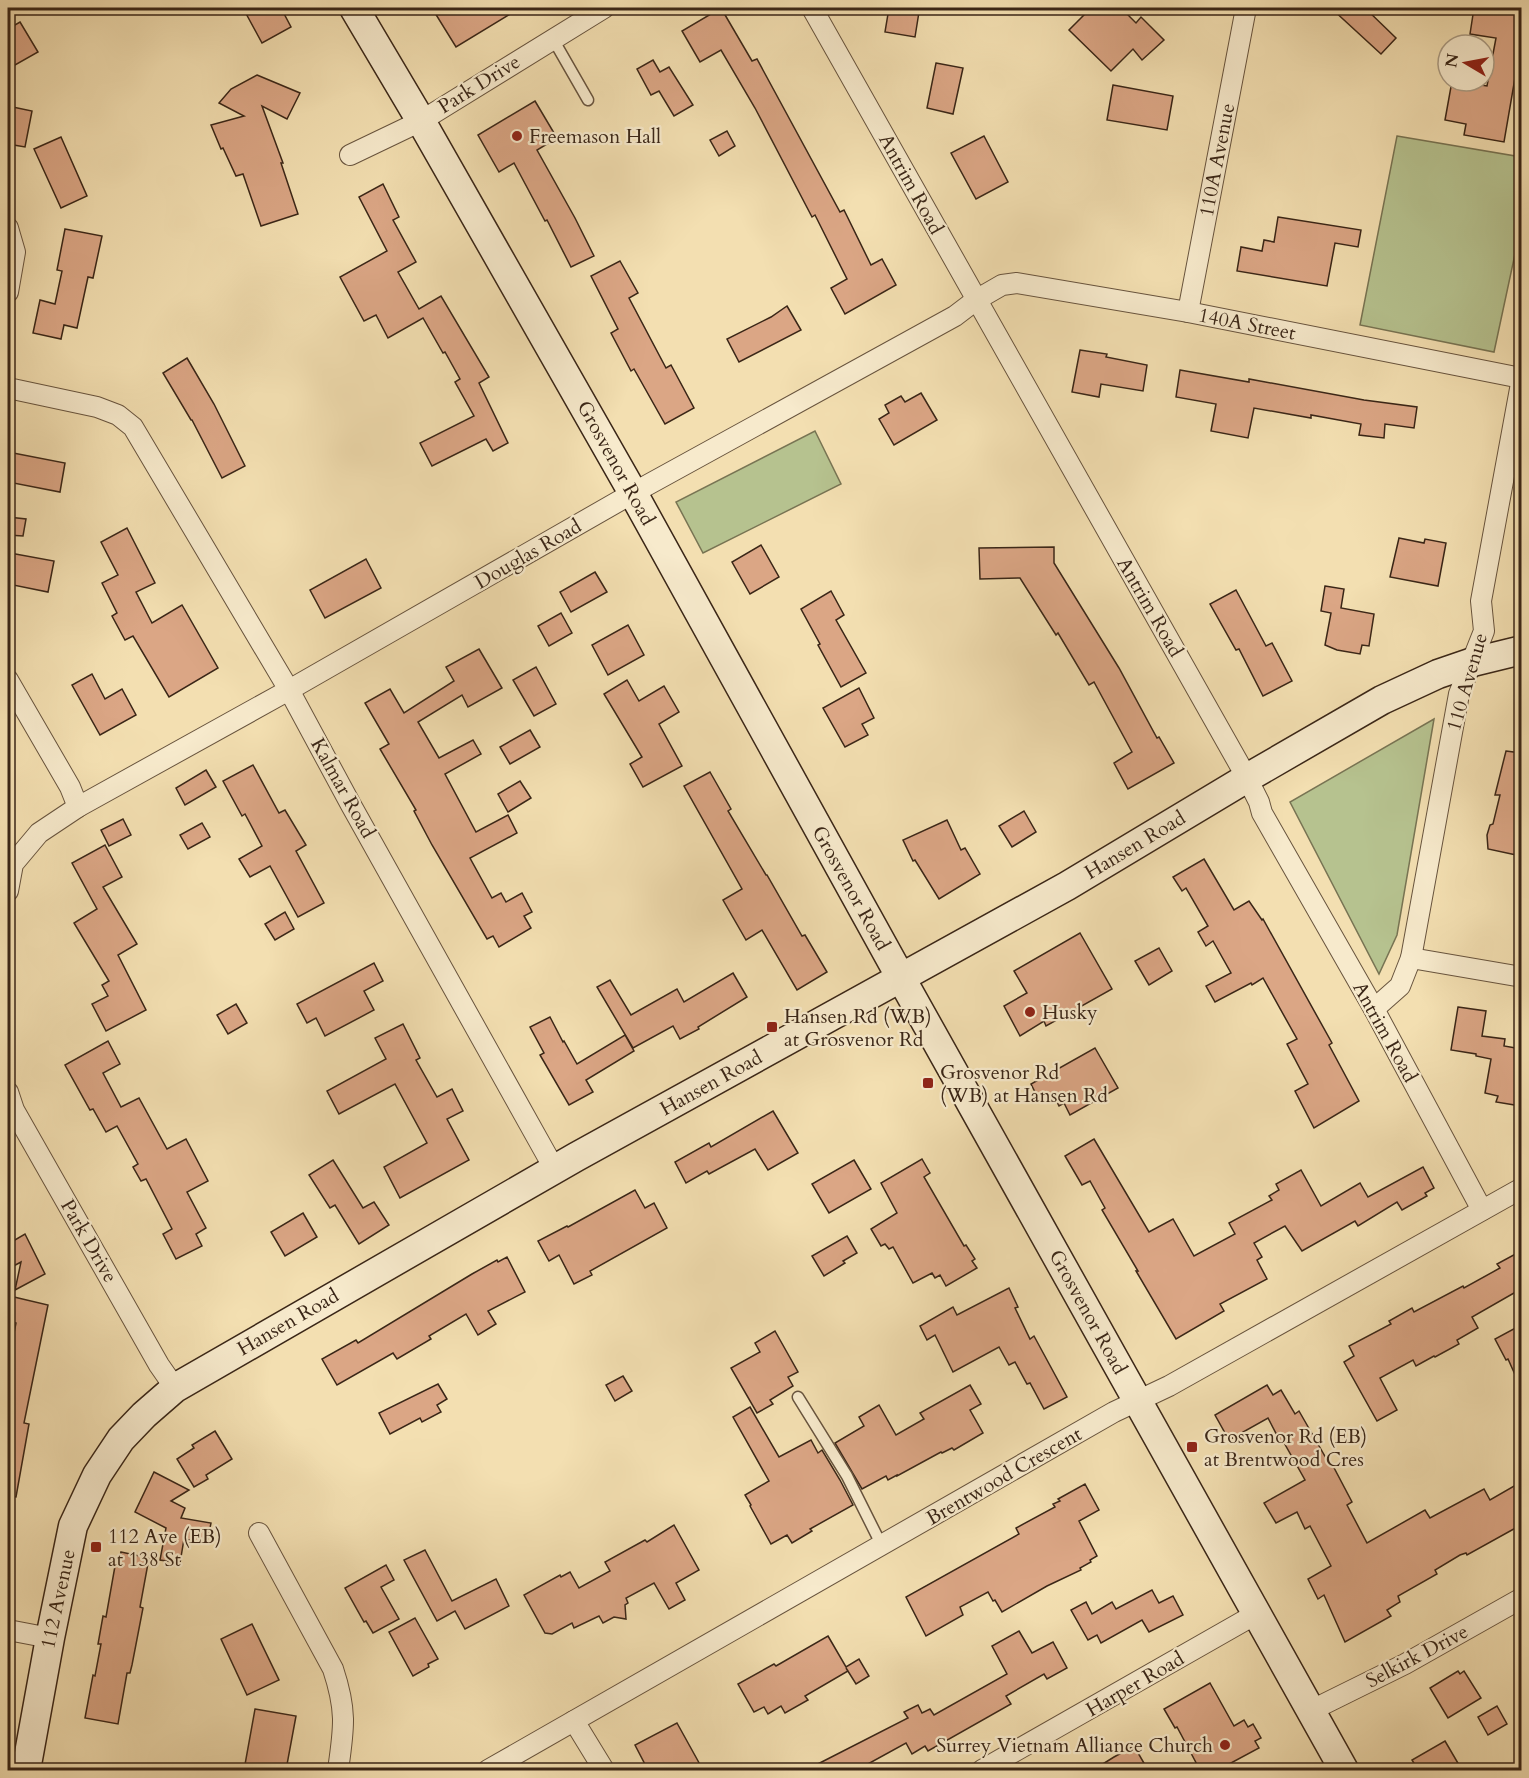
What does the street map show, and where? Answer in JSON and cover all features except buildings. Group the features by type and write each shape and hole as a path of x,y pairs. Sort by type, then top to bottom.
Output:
{"street":[{"name":"Grosvenor Road","path":"354,8 633,493 1344,1770"},
{"name":"Park Drive","path":"351,155 421,121 604,8"},
{"name":"Antrim Road","path":"812,8 1247,778 1262,813 1374,1009 1482,1210"},
{"name":"110A Avenue","path":"1188,312 1246,8"},
{"path":"8,228 15,252 8,291"},
{"name":"140A Street","path":"976,300 1002,285 1017,282 1188,312 1521,378"},
{"name":"Douglas Road","path":"78,807 289,690 633,493 955,316 976,300"},
{"name":"110 Avenue","path":"1374,1009 1400,986 1411,958 1460,694 1484,631 1481,601 1521,378"},
{"name":"Kalmar Road","path":"8,388 97,407 118,415 133,427 289,690 555,1170"},
{"name":"Hansen Road","path":"121,1439 175,1388 207,1368 576,1157 1067,886 1382,700 1438,674 1473,662 1521,650"},
{"path":"8,680 78,807 39,832 13,864 8,891"},
{"path":"1411,958 1521,977"},
{"name":"Park Drive","path":"8,1092 14,1110 159,1365 175,1388"},
{"name":"Brentwood Crescent","path":"489,1770 1114,1412 1169,1386 1521,1188"},
{"name":"112 Avenue","path":"26,1770 73,1526 97,1475 121,1439"},
{"path":"259,1533 333,1669 341,1692 344,1731 338,1770"},
{"name":"Selkirk Drive","path":"1310,1711 1405,1664 1521,1598"},
{"name":"Harper Road","path":"982,1770 1256,1614"},
{"path":"8,1630 50,1638"},
{"path":"574,1721 604,1770"}],"lane":[{"path":"553,39 588,100"},
{"path":"798,1397 847,1476 882,1546"}],"green space":[{"path":"1397,136 1521,157 1521,226 1494,352 1360,325"},
{"path":"815,431 841,484 703,553 676,502"},
{"path":"1434,719 1397,935 1379,974 1290,802"}],"place":[{"name":"Freemason Hall","path":"517,136"},
{"name":"Husky","path":"1030,1012"},
{"name":"Hansen Rd (WB) at Grosvenor Rd","path":"772,1027"},
{"name":"Grosvenor Rd (WB) at Hansen Rd","path":"928,1083"},
{"name":"Grosvenor Rd (EB) at Brentwood Cres","path":"1192,1447"},
{"name":"112 Ave (EB) at 138 St","path":"96,1547"},
{"name":"Surrey Vietnam Alliance Church","path":"1225,1745"}]}
